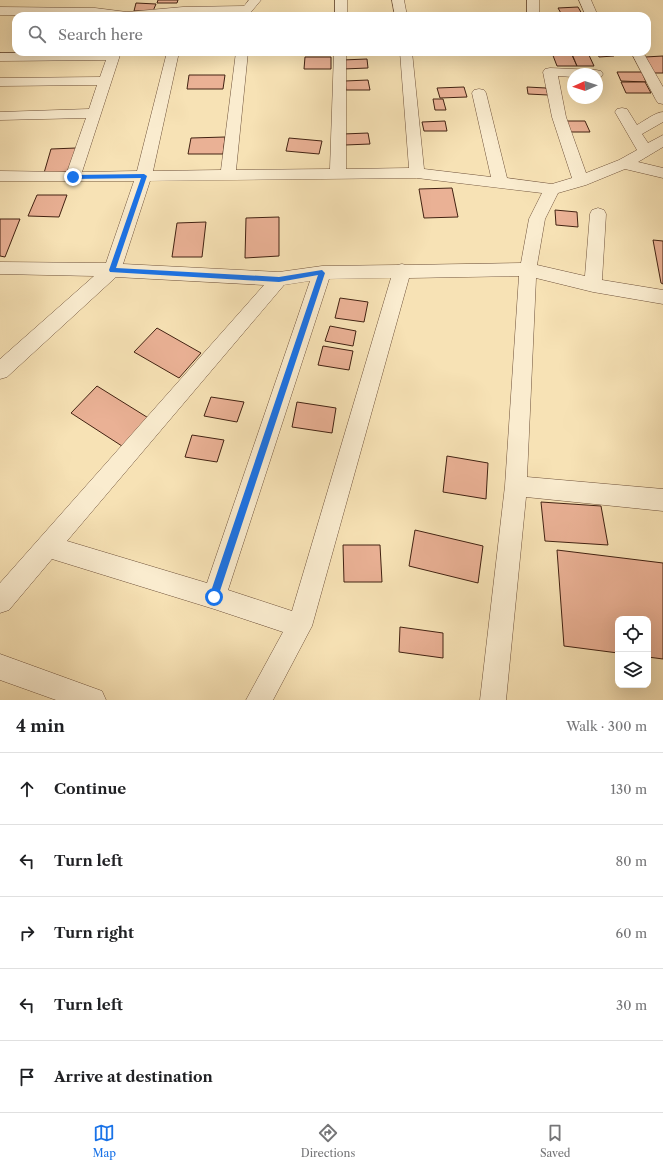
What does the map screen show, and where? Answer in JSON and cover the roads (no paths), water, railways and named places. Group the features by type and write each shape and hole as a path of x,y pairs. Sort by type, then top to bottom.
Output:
{"street":[{"path":"0,10 5,0"},
{"path":"95,12 101,0"},
{"path":"248,12 255,0"},
{"path":"341,0 341,12"},
{"path":"398,0 401,12"},
{"path":"533,0 533,12"},
{"path":"585,0 590,12"},
{"path":"0,10 55,6 95,12 184,9 231,12"},
{"path":"0,57 38,56"},
{"path":"73,177 114,56"},
{"path":"0,371 112,270 144,176 172,56"},
{"path":"228,175 242,56"},
{"path":"338,174 340,56"},
{"path":"406,56 417,173"},
{"path":"639,56 663,100"},
{"path":"567,73 550,72 559,117 581,181"},
{"path":"0,82 105,81"},
{"path":"479,92 500,183"},
{"path":"622,112 645,151"},
{"path":"0,116 95,113"},
{"path":"634,132 657,120 661,116"},
{"path":"0,176 73,177 417,173 552,189 581,181 624,164 663,140"},
{"path":"624,164 663,173"},
{"path":"493,700 516,486 528,269 537,219 552,189"},
{"path":"593,285 598,214"},
{"path":"0,268 112,270 279,279 322,273 402,270 528,269 593,285 663,297"},
{"path":"259,700 300,626 402,270"},
{"path":"214,597 322,273"},
{"path":"0,601 279,279"},
{"path":"516,486 663,500"},
{"path":"47,546 214,597 300,626"},
{"path":"0,667 93,700"}]}
